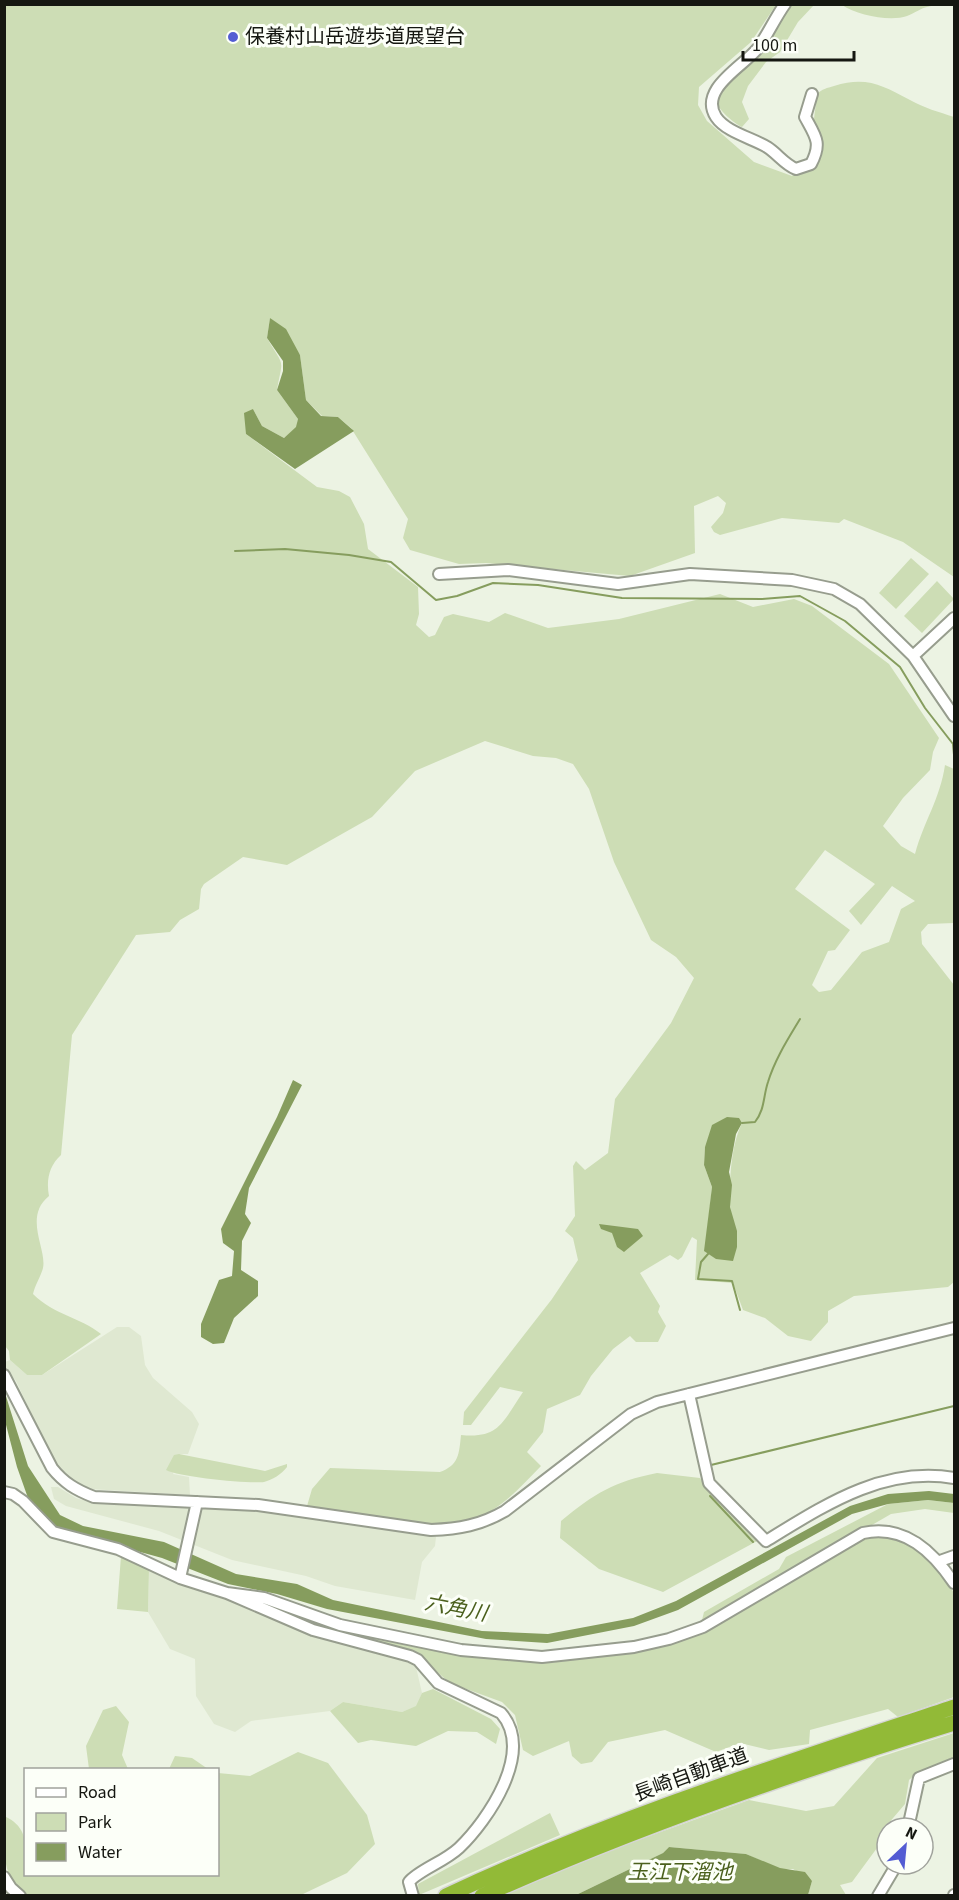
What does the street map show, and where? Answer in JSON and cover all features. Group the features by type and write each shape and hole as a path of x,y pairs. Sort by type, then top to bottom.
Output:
{"highway":[{"name":"長崎自動車道","path":"446,1896 603,1829 791,1761 954,1707"},
{"name":"長崎自動車道","path":"482,1896 598,1846 700,1807 954,1723"}],"street":[{"path":"785,4 758,48 717,89 711,107 717,118 726,126 770,149 783,163 796,169 811,164 818,150 816,138 805,117 812,94"},
{"path":"439,574 508,570 618,584 690,574 792,580 834,589 860,604 913,656 954,716"},
{"path":"913,656 954,618"},
{"path":"4,1375 52,1468 75,1490 94,1497 258,1505 432,1530 458,1529 485,1523 505,1511 631,1414 689,1394 954,1328"},
{"path":"689,1394 710,1483 766,1541 851,1491 899,1477 954,1478"},
{"path":"4,1492 13,1494 23,1501 53,1532 118,1550 313,1630 410,1656 418,1660 438,1683 493,1708 507,1720 513,1757 496,1800 459,1848 439,1864 409,1882 413,1896"},
{"path":"181,1574 197,1502"},
{"path":"227,1593 264,1598 340,1624 461,1650 542,1657 634,1647 669,1639 703,1627 863,1533 874,1530 899,1534 922,1545 940,1562 954,1583"},
{"path":"940,1562 954,1556"},
{"path":"911,1816 919,1778 954,1764"},
{"path":"879,1896 890,1876"},
{"path":"4,1877 20,1896"}],"shaded area":[{"path":"117,1327 129,1327 141,1336 145,1365 153,1378 192,1412 199,1424 188,1454 180,1454 173,1474 189,1477 190,1495 90,1489 66,1478 56,1467 16,1381 5,1367 5,1362 10,1360 27,1375 42,1375"},
{"path":"51,1487 58,1487 76,1498 97,1504 263,1511 436,1537 435,1546 422,1562 415,1600 335,1586 306,1576 232,1560 159,1531 66,1506 54,1499"},
{"path":"149,1569 409,1660 416,1667 422,1693 417,1706 402,1712 343,1702 330,1711 251,1721 235,1732 214,1724 196,1696 195,1659 170,1649 148,1612"}],"green space":[{"path":"5,5 776,5 751,42 699,87 698,105 707,121 754,162 792,176 805,162 810,152 817,94 845,83 865,82 882,86 921,105 954,117 954,577 903,542 844,519 839,523 782,518 720,535 711,527 723,513 726,503 718,496 694,506 695,553 630,576 486,563 459,564 410,550 403,538 408,519 351,428 338,417 322,416 306,400 300,355 270,318 267,338 281,363 277,390 298,419 297,427 284,438 262,426 253,409 246,434 317,487 339,491 350,497 364,524 368,549 418,587 419,614 416,625 429,637 435,635 444,617 453,614 489,622 505,613 548,628 619,619 720,594 753,607 794,599 812,606 889,664 939,738 933,752 930,770 903,798 883,826 901,846 915,854 939,789 945,765 954,769 954,923 928,924 921,932 922,944 954,985 954,1282 948,1287 854,1296 828,1311 828,1322 811,1341 788,1336 765,1318 743,1310 733,1283 695,1280 697,1240 692,1237 682,1257 678,1260 670,1255 640,1273 660,1306 658,1312 666,1326 658,1342 636,1342 630,1336 613,1349 591,1376 580,1395 547,1409 543,1432 527,1452 541,1466 512,1495 495,1508 477,1518 440,1524 394,1520 307,1506 312,1489 330,1468 440,1472 451,1466 457,1458 461,1435 484,1434 499,1426 505,1419 523,1392 500,1387 471,1425 463,1425 464,1412 552,1299 578,1260 573,1238 565,1231 575,1216 573,1166 576,1161 585,1170 608,1153 615,1099 671,1023 694,978 676,957 651,940 614,862 589,789 573,764 556,758 533,756 485,741 415,771 372,817 287,865 243,857 204,884 201,889 199,909 180,920 170,932 136,935 72,1035 61,1155 51,1169 48,1179 49,1196 41,1204 37,1223 43,1268 33,1294 50,1307 101,1334 42,1375 27,1375 10,1360 9,1351 5,1346","holes":["825,850 875,884 849,911 861,925 892,886 915,901 901,909 889,942 862,952 831,990 819,992 812,985 828,951 835,950 850,930 795,889","742,1123 733,1152 730,1185 730,1210 737,1247 705,1251 712,1187 704,1165 705,1147"]},
{"path":"791,5 814,5 798,22 780,52 766,62 748,86 742,102 749,119 742,127 726,115 715,100"},
{"path":"842,5 938,5 900,18 883,18 848,9"},
{"path":"911,558 929,574 896,609 879,593"},
{"path":"937,581 954,599 922,633 904,616"},
{"path":"179,1454 265,1471 287,1464 287,1467 277,1476 264,1482 214,1479 166,1470 174,1455"},
{"path":"657,1473 700,1478 706,1487 759,1540 663,1592 599,1569 560,1538 561,1521 584,1503 628,1480"},
{"path":"928,1500 954,1503 954,1513 925,1509 891,1514 701,1624 704,1612 779,1569 786,1557 888,1504"},
{"path":"887,1535 909,1544 928,1556 943,1573 954,1594 956,1627 954,1697 898,1717 888,1709 810,1730 809,1744 769,1750 740,1743 716,1752 665,1730 608,1742 592,1762 581,1764 572,1756 569,1741 533,1756 523,1750 515,1715 502,1702 450,1683 415,1653 329,1630 325,1624 474,1657 548,1663 639,1652 707,1632 866,1538"},
{"path":"121,1556 149,1569 148,1612 117,1609"},
{"path":"433,1689 491,1719 500,1729 496,1744 477,1732 448,1731 416,1746 371,1740 358,1743 330,1711 343,1702 402,1712 416,1706 422,1693"},
{"path":"116,1706 129,1722 122,1755 128,1768 89,1768 86,1746 103,1710"},
{"path":"954,1733 954,1758 917,1773 909,1780 905,1804 895,1816 875,1816 875,1851 852,1882 840,1885 846,1895 808,1895 812,1881 793,1869 780,1869 746,1854 669,1847 663,1853 576,1895 502,1896 586,1859 749,1800 806,1811 834,1806 877,1758"},
{"path":"298,1752 328,1763 367,1815 375,1844 347,1873 301,1895 24,1895 16,1887 7,1870 4,1849 4,1816 13,1821 23,1833 24,1876 219,1876 219,1773 250,1776"},
{"path":"175,1756 192,1758 207,1768 169,1768"},
{"path":"550,1813 560,1835 419,1895 418,1884"}],"water":[{"path":"270,318 286,329 300,355 306,400 321,416 338,417 354,431 295,469 246,434 244,413 253,409 262,426 284,438 296,427 298,419 277,390 283,371 283,361 267,338"},
{"path":"293,1080 302,1085 249,1188 245,1214 251,1223 242,1241 241,1270 258,1281 258,1296 234,1318 224,1343 213,1344 201,1337 201,1324 219,1280 232,1276 234,1251 223,1243 221,1229"},
{"path":"727,1117 739,1118 742,1123 736,1134 729,1172 732,1185 730,1207 737,1231 737,1247 733,1261 716,1259 704,1251 712,1187 704,1165 705,1147 712,1125"},
{"path":"599,1224 638,1229 643,1236 624,1252 617,1247 612,1233 601,1229"},
{"path":"4,1390 28,1466 60,1515 83,1526 164,1542 236,1574 297,1584 333,1600 482,1631 548,1634 633,1618 676,1601 850,1506 888,1494 929,1491 954,1494 954,1503 928,1500 888,1504 852,1514 678,1610 634,1626 547,1643 486,1639 327,1609 277,1594 228,1584 162,1558 64,1531 49,1522 28,1498 5,1421"},
{"name":"玉江下溜池","path":"669,1847 746,1854 780,1868 805,1872 812,1881 808,1895 576,1895 663,1853"}],"waterway":[{"path":"235,551 285,549 349,555 391,562 436,600 457,596 493,583 538,585 622,598 762,599 800,596 845,621 900,667 925,708 953,744 954,755"},
{"path":"742,1123 755,1122 758,1117 774,1065 800,1019"},
{"path":"708,1254 701,1262 698,1279 732,1281 740,1310"},
{"path":"711,1465 954,1406"},
{"path":"710,1496 753,1542"}],"place":[{"name":"保養村山岳遊歩道展望台","path":"233,37"}],"water label":[{"name":"六角川","path":"456,1608"}]}
